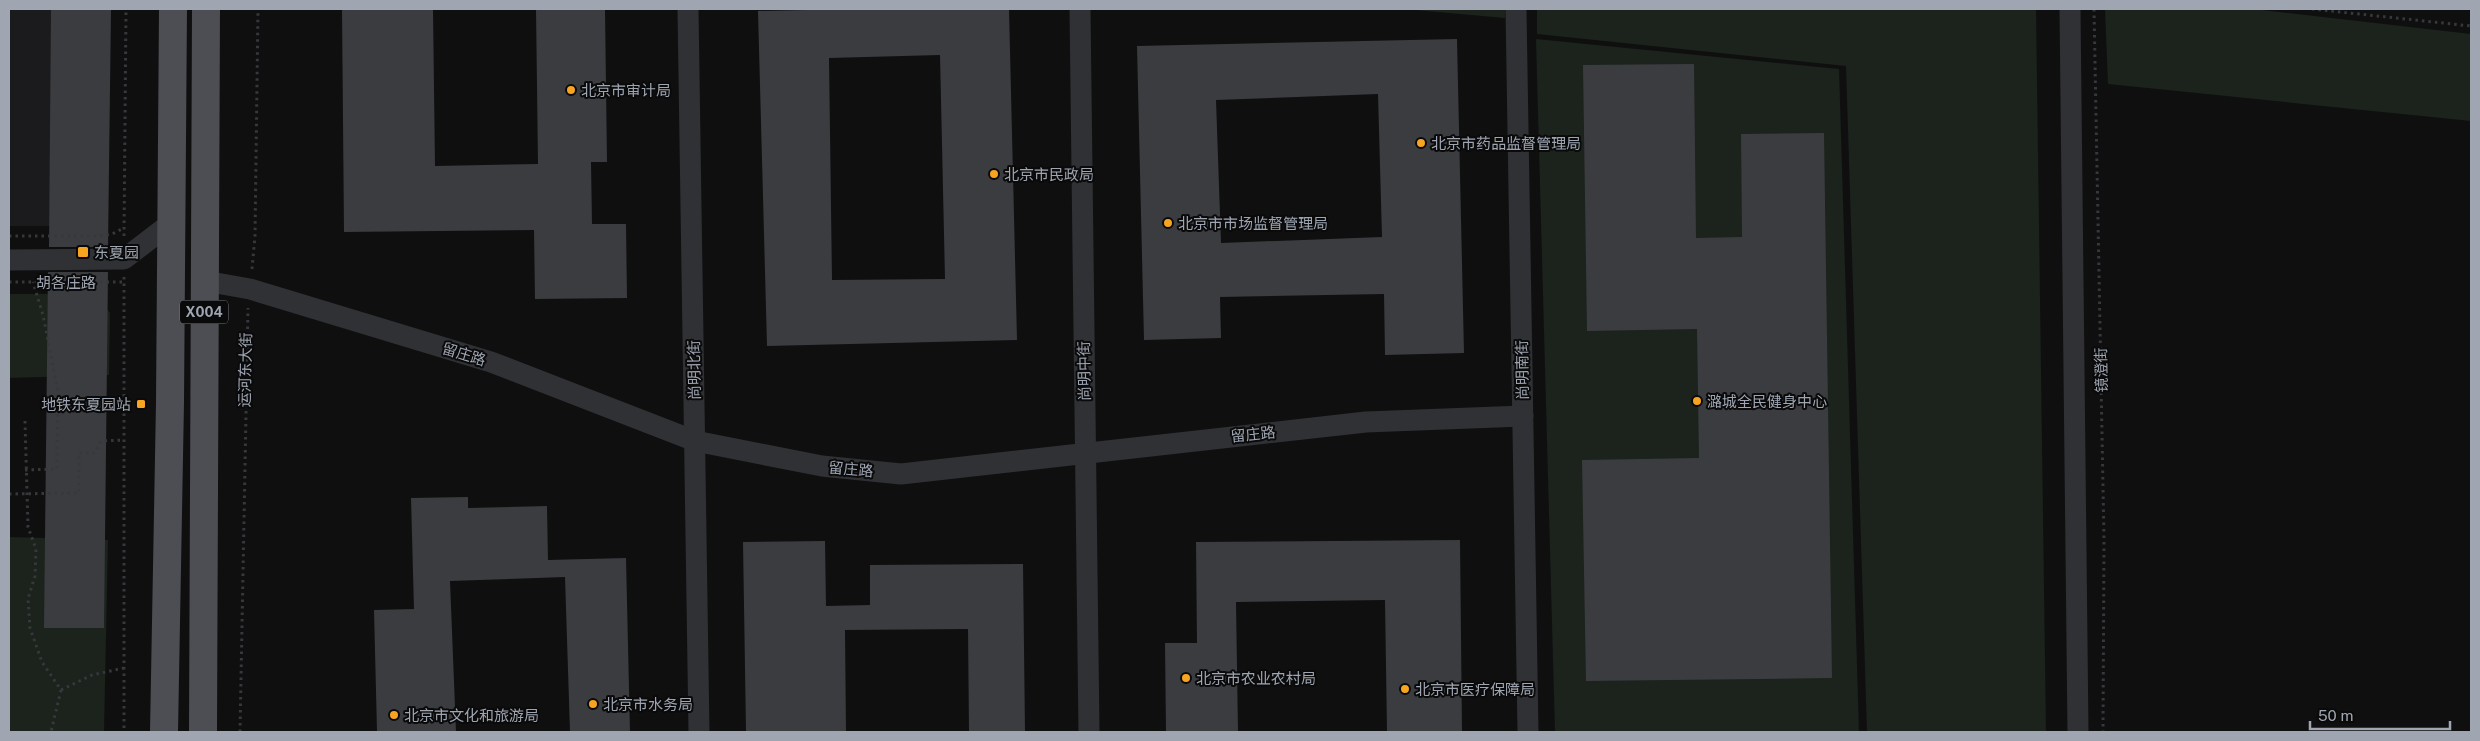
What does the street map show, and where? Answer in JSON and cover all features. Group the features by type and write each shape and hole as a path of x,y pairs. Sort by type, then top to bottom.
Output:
{"main road":[{"name":"X004","path":"164,732 173,9"},
{"name":"X004","path":"203,732 206,9"}],"street":[{"name":"尚明北街","path":"688,9 699,732"},
{"name":"尚明中街","path":"1080,9 1089,732"},
{"name":"尚明南街","path":"1516,9 1528,732"},
{"name":"镜澄街","path":"2070,9 2078,732"},
{"path":"124,259 171,224"},
{"name":"胡各庄路","path":"9,260 124,259"},
{"name":"留庄路","path":"205,281 250,289 490,362 695,441 822,466 901,474 1366,422 1523,416"}],"path":[{"path":"124,732 126,9"},
{"name":"运河东大街","path":"240,732 246,325 255,236 258,9"},
{"name":"镜澄街","path":"2094,9 2103,520 2103,732"},
{"path":"2312,9 2471,26"},
{"path":"9,236 98,236 112,234 124,228"},
{"name":"胡各庄路","path":"9,282 124,282"},
{"path":"26,470 57,469 58,392 43,315 32,282"},
{"path":"25,421 28,527 36,549 35,576 28,599 30,628 42,662 61,690 51,732"},
{"path":"9,494 79,493 78,453 95,453 101,441 124,440"},
{"path":"61,690 92,676 124,668"}],"shaded area":[{"path":"9,9 102,9 97,226 9,226"},
{"path":"1403,9 1505,9 1505,18"},
{"path":"1537,9 2036,9 2046,732 1867,732 1846,66 1537,34"},
{"path":"2105,9 2253,9 2471,34 2471,121 2108,84"},
{"name":"潞城全民健身中心","path":"1536,39 1839,69 1859,732 1555,732"},
{"path":"9,294 96,294 110,313 109,375 9,378"},
{"path":"9,537 108,540 104,732 9,732"}],"building":[{"path":"51,9 111,9 108,247 49,247"},
{"path":"342,9 433,9 435,166 538,164 536,9 605,9 607,162 591,162 592,224 626,224 627,298 535,299 534,230 344,232"},
{"path":"1009,9 1017,340 767,346 758,11","holes":["940,55 945,279 832,280 829,58"]},
{"path":"1457,39 1464,353 1385,355 1384,294 1220,297 1221,338 1144,340 1137,46","holes":["1378,94 1382,237 1221,243 1216,100"]},
{"path":"1694,64 1696,238 1742,237 1741,134 1824,133 1832,678 1586,681 1582,460 1699,458 1697,329 1587,331 1583,65"},
{"path":"48,272 108,272 104,628 44,628"},
{"path":"468,497 468,508 547,506 548,560 626,558 630,732 570,732 565,577 450,581 456,732 377,732 374,610 414,609 411,498"},
{"path":"1460,540 1462,732 1387,732 1385,600 1236,602 1238,732 1166,732 1165,643 1197,643 1196,542"},
{"path":"825,541 826,606 870,605 870,565 1023,564 1025,732 969,732 968,629 845,630 846,732 746,732 743,542"}],"place":[{"name":"北京市审计局","path":"571,90"},
{"name":"北京市药品监督管理局","path":"1421,143"},
{"name":"北京市民政局","path":"994,174"},
{"name":"北京市市场监督管理局","path":"1168,223"},
{"name":"东夏园","path":"83,252"},
{"name":"潞城全民健身中心","path":"1697,401"},
{"name":"地铁东夏园站","path":"141,404"},
{"name":"北京市农业农村局","path":"1186,678"},
{"name":"北京市医疗保障局","path":"1405,689"},
{"name":"北京市水务局","path":"593,704"},
{"name":"北京市文化和旅游局","path":"394,715"}]}
